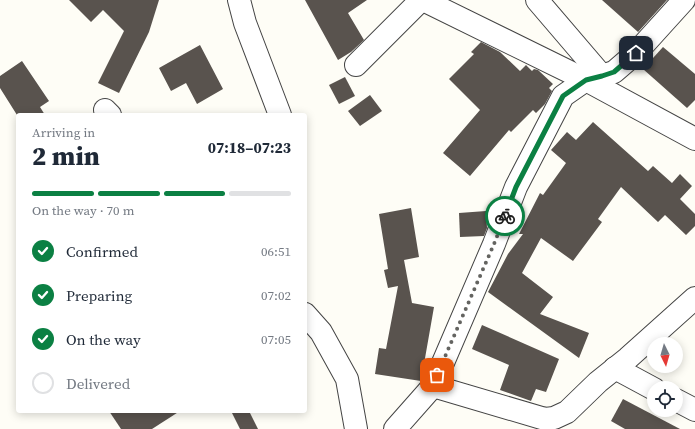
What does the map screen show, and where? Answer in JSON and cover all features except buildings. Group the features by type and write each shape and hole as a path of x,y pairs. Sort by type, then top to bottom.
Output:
{"street":[{"path":"239,0 245,23 279,113"},
{"path":"356,65 422,0 594,78 695,139"},
{"path":"537,0 594,78"},
{"path":"395,429 433,386 494,244 516,187 563,96 594,78 614,72 636,53 684,0"},
{"path":"433,386 544,419 554,418 567,412 598,382 695,298"},
{"path":"307,316 321,332 347,379 356,429"},
{"path":"615,368 647,384"},
{"path":"683,404 695,410"}],"way so far":[{"path":"437,375 505,216"}],"route":[{"path":"505,216 516,187 563,96 586,80 614,72 636,53"}]}
